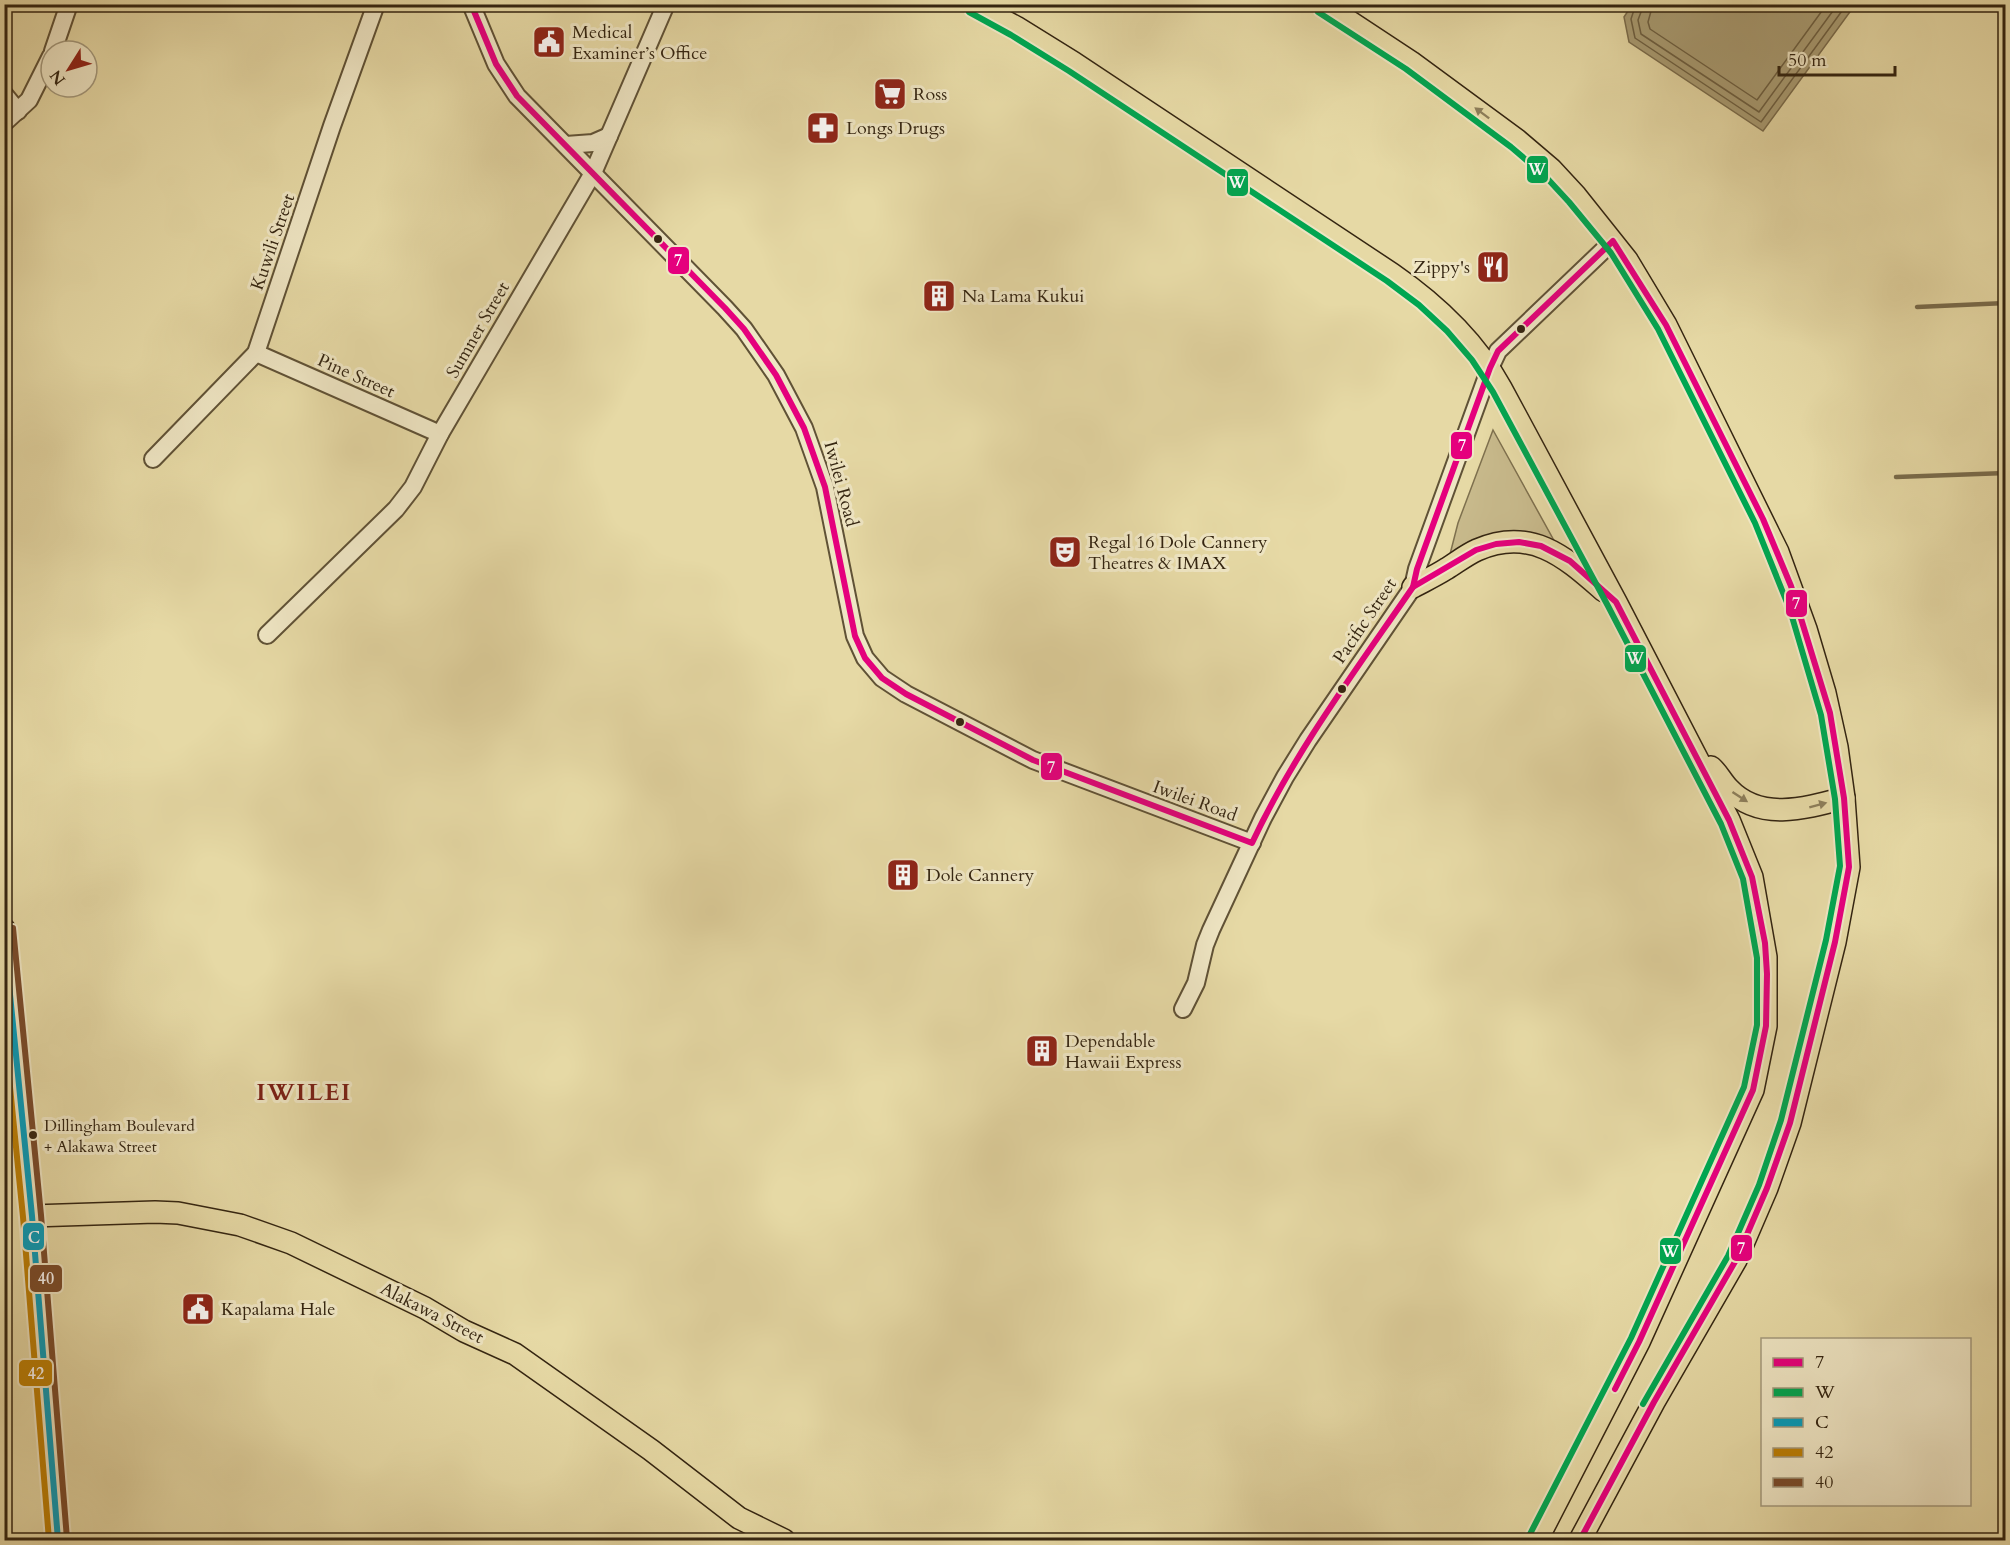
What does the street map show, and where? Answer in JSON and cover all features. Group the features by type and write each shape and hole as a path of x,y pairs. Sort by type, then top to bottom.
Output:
{"main road":[{"path":"973,4 1016,27 1074,63 1415,290 1469,340 1490,368 1616,602 1729,820 1749,869 1767,957 1766,1026 1753,1090 1639,1342 1537,1540"},
{"path":"1323,4 1411,62 1517,140 1558,176 1613,241 1636,273 1666,325 1778,552 1799,608 1825,693 1837,747 1844,798 1849,867 1835,942 1790,1124 1771,1178 1736,1260 1654,1402 1580,1540"},
{"path":"1413,586 1476,550 1496,544 1519,542 1541,546 1570,561 1616,602"},
{"path":"1687,739 1730,790 1761,808 1802,809 1844,798"},
{"path":"4,929 32,1216 58,1540"},
{"name":"Alakawa Street","path":"32,1216 178,1213 240,1226 291,1243 516,1354 651,1450 739,1518 784,1540"}],"street":[{"path":"57,39 69,4"},
{"name":"Kuwili Street","path":"153,459 256,353 332,126 376,4"},
{"name":"Iwilei Road","path":"471,4 487,46 517,96 725,308 760,352 790,400 815,457 825,487 855,636 866,658 882,678 906,694 1033,760 1252,843"},
{"name":"Sumner Street","path":"267,635 402,502 413,487 440,434 593,173 666,4"},
{"path":"4,123 29,100 39,80"},
{"path":"4,94 18,111"},
{"path":"566,146 593,143 609,136"},
{"name":"Pacific Street","path":"1183,1010 1196,983 1205,945 1273,797 1296,758 1413,586 1417,569 1498,351 1613,241"},
{"name":"Pine Street","path":"256,353 440,434"}],"shaded area":[{"path":"1493,430 1557,546 1548,543 1448,562 1458,523"}],"water":[{"path":"1632,5 1855,5 1763,131 1629,42 1624,17"}],"waterway":[{"path":"1917,307 2006,303"},
{"path":"1896,477 2006,473"}],"transit line":[{"name":"7","path":"471,4 496,64 517,96 725,308 744,329 776,375 804,428 825,487 855,636 865,658 882,678 906,694 1033,760 1252,843 1307,743 1413,587 1417,569 1498,351 1613,241 1666,325 1763,519 1791,586 1830,713 1844,798 1849,867 1835,942 1790,1123 1767,1188 1736,1260 1654,1402 1580,1540"},
{"name":"W","path":"969,12 1069,71 1387,281 1419,305 1447,331 1472,360 1493,392 1608,606 1721,824 1743,879 1757,958 1757,1025 1744,1087 1631,1338 1529,1536"},
{"name":"W","path":"1318,12 1406,69 1511,147 1545,176 1611,253 1658,329 1755,523 1790,610 1821,715 1835,799 1840,866 1826,940 1781,1120 1759,1185 1728,1256 1643,1404"},
{"name":"7","path":"1413,587 1476,550 1496,544 1519,542 1541,546 1570,561 1616,602 1729,820 1752,877 1765,943 1767,974 1766,1026 1753,1090 1639,1342 1615,1389"},
{"name":"40","path":"13,928 41,1215 67,1539"},
{"name":"C","path":"4,934 32,1216 58,1540"},
{"name":"42","path":"4,1027 23,1217 49,1540"}],"place":[{"name":"Medical Examiner’s Office","path":"549,42"},
{"name":"Ross","path":"890,94"},
{"name":"Longs Drugs","path":"823,128"},
{"name":"Zippy's","path":"1493,267"},
{"name":"Na Lama Kukui","path":"939,296"},
{"name":"Regal 16 Dole Cannery Theatres & IMAX","path":"1065,552"},
{"name":"Dole Cannery","path":"903,875"},
{"name":"Dependable Hawaii Express","path":"1042,1051"},
{"name":"Dillingham Boulevard + Alakawa Street","path":"33,1135"},
{"name":"Kapalama Hale","path":"198,1309"}],"district":[{"name":"IWILEI","path":"304,1092"}]}
